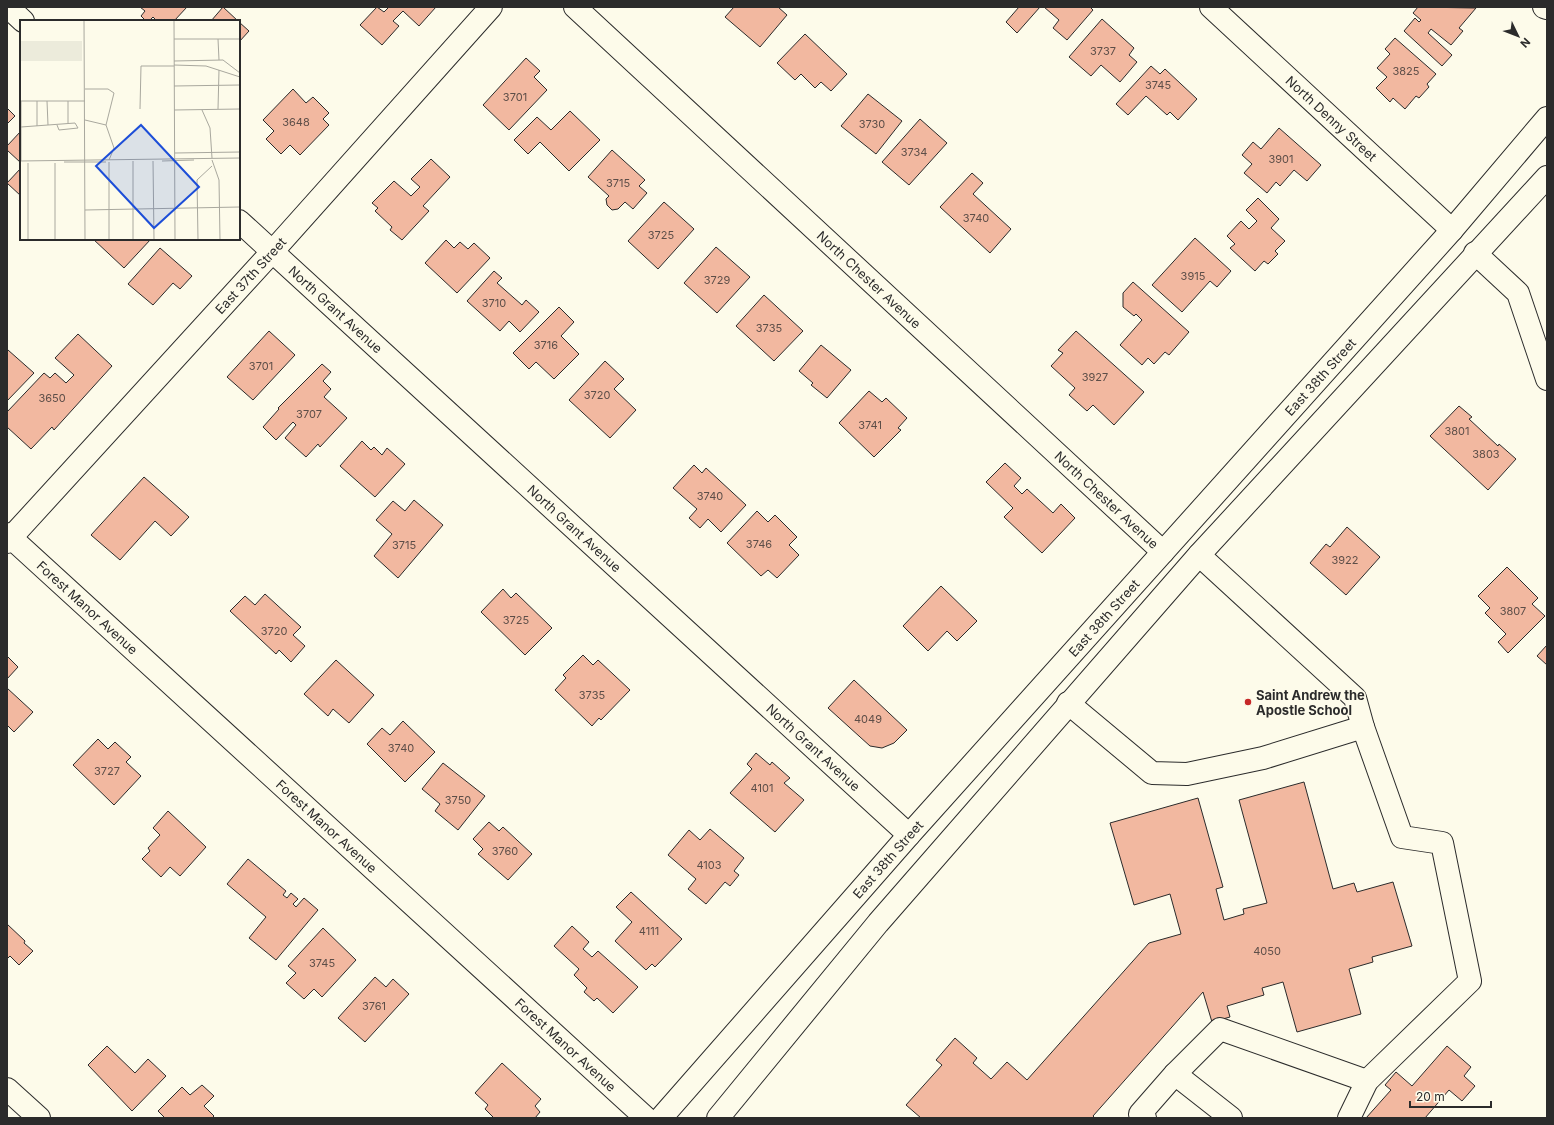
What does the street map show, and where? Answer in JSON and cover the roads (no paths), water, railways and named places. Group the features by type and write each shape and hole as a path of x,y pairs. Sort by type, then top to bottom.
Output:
{"street":[{"path":"8,7 22,20"},
{"name":"East 37th Street","path":"8,538 272,252 490,7"},
{"name":"North Chester Avenue","path":"575,7 1163,552"},
{"name":"North Denny Street","path":"1211,7 1452,230"},
{"name":"East 38th Street","path":"660,1118 909,836 1452,230 1547,118"},
{"path":"718,1118 878,923 1198,554 1475,253 1547,177"},
{"name":"North Grant Avenue","path":"240,222 909,836"},
{"path":"1475,253 1518,293 1547,379"},
{"name":"Forest Manor Avenue","path":"8,538 646,1118"},
{"path":"1198,554 1355,698 1363,728 1402,837 1442,843 1470,981 1367,1082 1349,1118"},
{"path":"1068,703 1152,773 1187,774 1240,763 1263,758 1363,728"},
{"path":"1145,1118 1140,1114 1174,1074 1220,1029 1367,1082"},
{"path":"1174,1074 1231,1118"},
{"path":"7,1089 39,1118"}],"place":[{"name":"Saint Andrew the Apostle School","path":"1248,702"}]}
